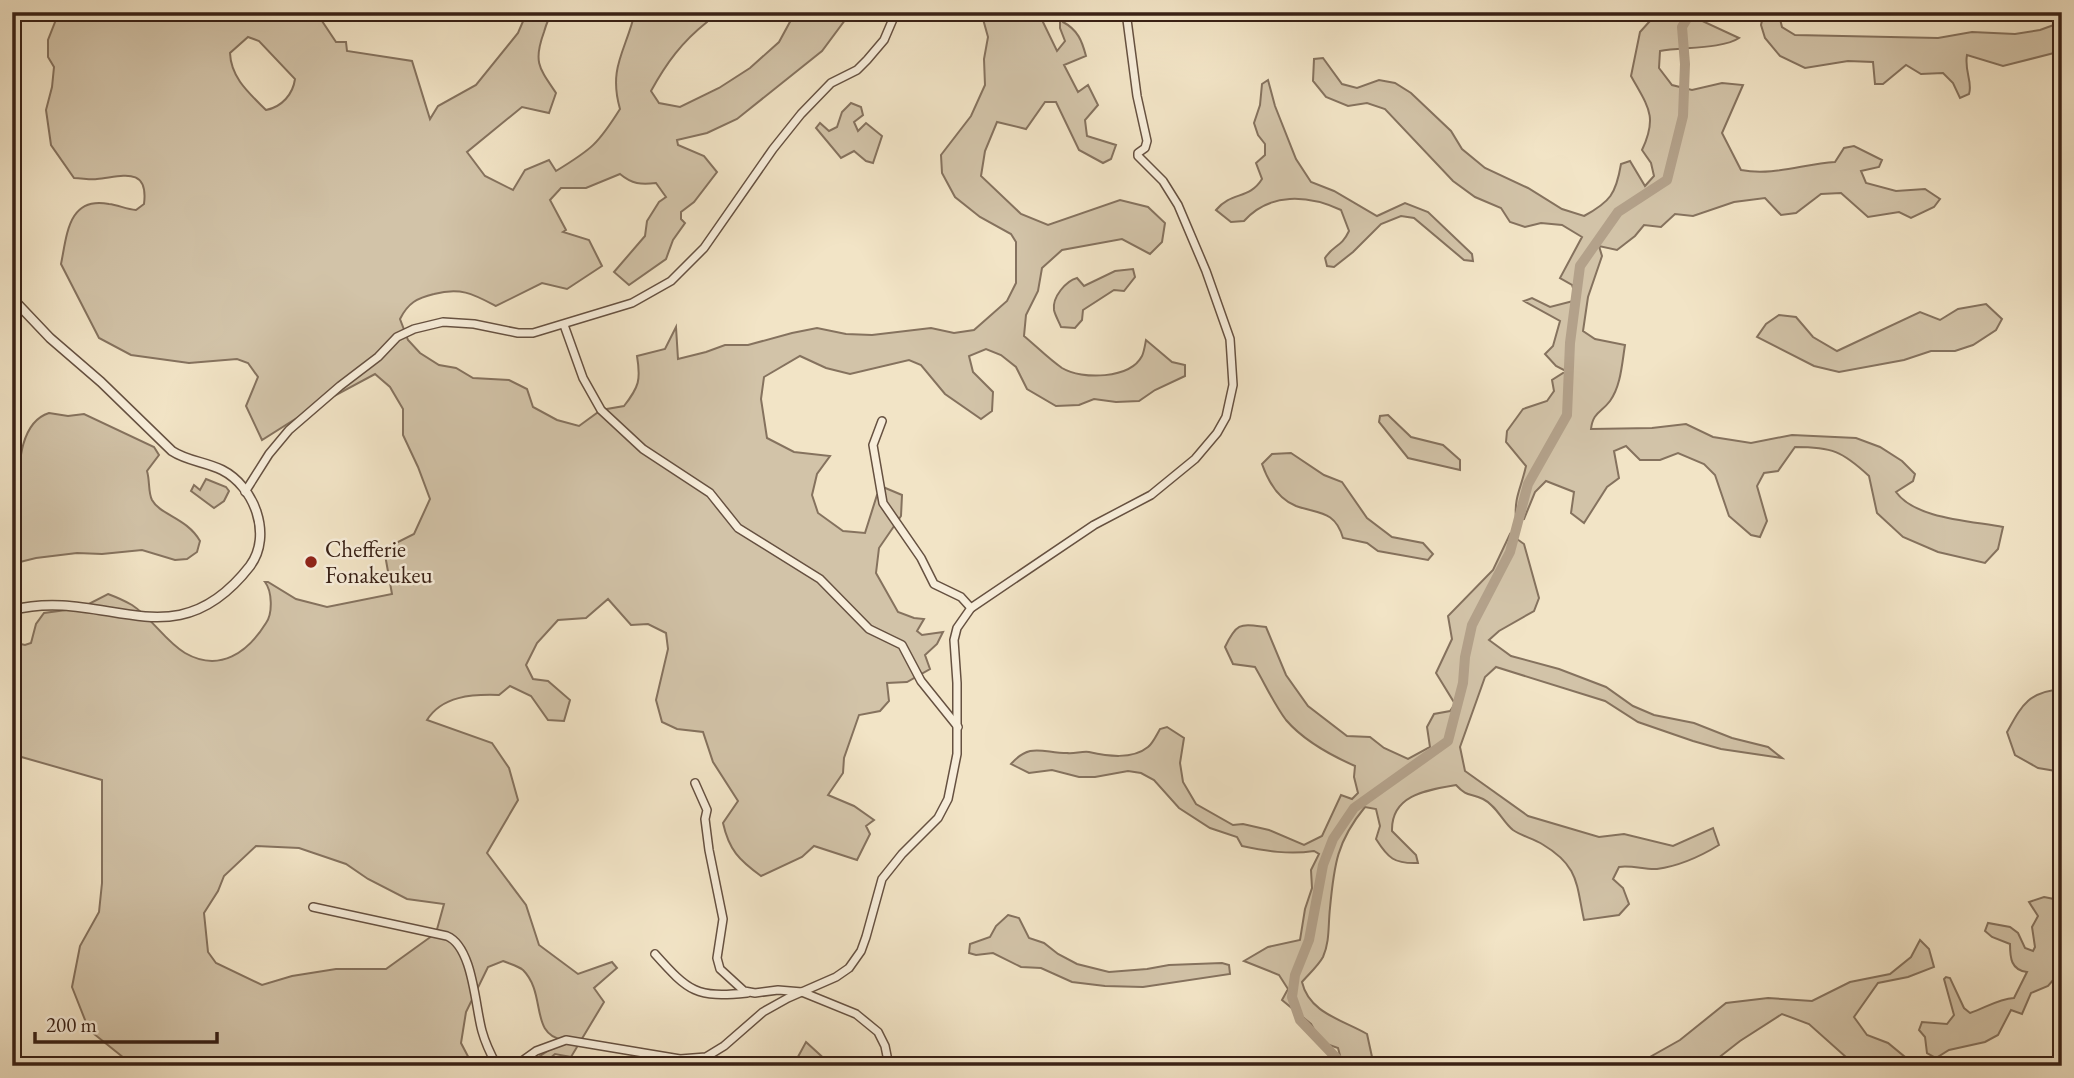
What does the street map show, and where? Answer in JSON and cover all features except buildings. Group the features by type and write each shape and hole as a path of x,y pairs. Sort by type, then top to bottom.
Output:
{"street":[{"path":"12,17 14,12"},
{"path":"245,492 269,454 289,430 404,332 443,322 474,324 526,334 632,303 671,281 704,248 773,149 824,89 838,78 857,70 884,40 896,12"},
{"path":"515,1066 536,1051 565,1040 680,1059 706,1057 724,1046 763,1012 844,973 855,962 866,937 881,880 902,854 938,818 948,799 957,754 954,640 957,628 971,608 1094,525 1151,495 1183,471 1217,433 1231,400 1233,364 1230,339 1206,271 1172,194 1138,156 1147,141 1137,96 1126,12"},
{"path":"12,298 50,338 101,382 172,451 222,470 245,492 259,519 260,540 257,556 230,588 207,606 169,618 52,606 12,610"},
{"path":"564,325 583,378 601,410 643,449 710,493 737,528 820,579 869,629 902,645 921,681 958,727"},
{"path":"882,421 873,445 883,503 921,558 934,584 961,597 971,608"},
{"path":"695,783 707,810 705,819 709,850 723,919 717,963 740,989 748,992"},
{"path":"313,907 447,936 456,941 471,979 483,1035 497,1066"},
{"path":"655,954 674,975 694,990 705,994 802,992 856,1014 873,1026 885,1046 889,1066"},
{"path":"706,1057 709,1066"}],"shaded area":[{"path":"59,12 316,12 336,42 346,42 347,51 412,61 430,119 438,106 476,85 518,33 527,12 553,12 547,22 538,58 542,71 556,93 549,113 522,107 467,152 485,176 513,190 525,170 549,160 556,171 578,157 600,138 612,121 620,109 617,70 635,12 704,12 707,22 676,53 651,91 659,103 680,107 719,88 750,68 779,42 791,20 801,12 851,12 822,51 737,119 707,133 677,140 678,145 704,156 717,172 694,202 681,212 681,219 685,223 673,240 666,259 629,285 614,272 645,236 647,221 659,202 666,197 656,183 637,183 620,174 586,188 561,188 550,200 566,230 563,232 589,240 602,266 567,289 542,283 496,306 466,293 443,292 418,299 403,313 400,319 408,340 420,353 439,365 456,368 473,378 509,380 527,389 533,407 557,420 579,426 601,410 624,406 638,383 637,356 665,349 676,327 678,359 725,345 748,345 817,328 846,334 872,335 931,328 954,333 974,330 1007,301 1016,283 1016,242 1011,234 980,217 955,197 942,173 941,155 971,116 985,85 984,59 988,37 983,19 986,12 1041,12 1041,18 1057,51 1065,41 1060,28 1060,15 1056,12 1069,12 1064,16 1063,22 1079,36 1086,56 1064,65 1078,92 1088,85 1098,105 1085,120 1087,136 1116,145 1111,159 1103,163 1079,150 1056,102 1045,102 1026,129 997,122 985,151 981,176 1021,214 1048,225 1120,200 1148,207 1165,223 1162,242 1150,254 1122,239 1062,250 1042,268 1038,291 1026,315 1024,336 1062,368 1093,376 1117,373 1136,364 1143,354 1146,340 1172,362 1185,365 1185,376 1139,401 1094,399 1079,405 1056,406 1027,389 1016,367 1001,355 986,349 969,356 973,372 993,392 992,411 981,419 945,394 921,365 909,360 850,374 826,368 800,356 764,377 761,399 767,438 794,452 830,456 817,474 812,495 818,513 843,531 865,533 877,495 883,487 902,495 901,516 879,548 876,573 898,612 924,619 917,631 922,635 943,632 937,644 925,655 930,669 907,682 887,683 889,701 880,711 859,715 844,758 843,773 828,795 854,806 874,820 866,826 870,834 857,860 814,846 802,857 761,876 741,859 728,840 723,823 738,801 713,762 703,732 677,729 662,722 656,700 668,649 666,633 648,624 631,625 608,599 586,618 558,620 537,643 526,665 533,679 548,681 570,700 564,721 548,720 531,696 510,686 499,695 478,695 449,701 433,712 427,720 492,743 509,768 518,800 487,853 526,905 539,945 578,974 612,962 617,968 594,988 604,1002 571,1057 555,1054 541,1066 534,1060 564,1040 553,1037 546,1030 535,990 523,970 503,961 488,967 466,1012 461,1043 473,1066 134,1066 89,1030 72,987 80,946 99,912 102,883 102,780 18,756 12,751 12,642 25,645 31,643 36,624 44,613 81,608 108,594 139,610 185,653 198,659 221,660 242,651 268,619 271,608 265,582 296,599 327,607 392,594 384,549 414,534 430,499 403,435 403,409 390,387 375,374 319,404 262,440 246,406 258,377 248,363 237,359 189,363 131,355 99,338 61,264 68,230 77,212 85,206 95,203 109,204 136,210 144,204 144,192 142,183 131,176 74,178 51,145 46,110 54,67 48,57 48,40","holes":["248,37 259,41 295,79 286,99 266,110 237,78 231,62 230,53","256,846 299,848 346,864 407,899 444,904 436,933 386,969 336,969 292,976 262,985 216,963 208,952 204,913 224,876"]},
{"path":"1658,12 1692,12 1700,20 1739,38 1713,46 1660,51 1659,68 1672,85 1692,90 1722,83 1743,85 1722,133 1741,170 1776,171 1835,162 1844,148 1854,146 1882,160 1879,167 1861,171 1866,183 1896,191 1925,189 1940,199 1934,207 1911,218 1899,212 1868,217 1841,193 1821,194 1796,213 1781,215 1765,198 1734,202 1693,216 1675,214 1661,227 1644,225 1617,250 1599,246 1602,256 1588,297 1583,331 1595,339 1625,345 1617,388 1610,401 1596,416 1591,429 1652,428 1686,424 1713,437 1751,443 1792,435 1856,438 1880,447 1902,461 1915,474 1913,481 1896,492 1916,508 1945,517 2003,527 1998,549 1985,563 1938,552 1903,537 1877,513 1869,476 1836,452 1818,448 1795,447 1778,471 1764,473 1757,486 1767,521 1760,537 1751,535 1729,516 1715,475 1704,464 1678,453 1660,460 1640,460 1626,446 1614,451 1619,478 1607,487 1584,523 1571,513 1574,492 1546,481 1535,492 1524,519 1516,520 1517,498 1526,466 1506,442 1507,431 1523,409 1547,401 1554,391 1552,380 1566,371 1556,366 1545,354 1553,346 1560,321 1524,301 1532,298 1550,307 1577,300 1572,285 1560,278 1582,237 1562,225 1541,223 1525,227 1510,222 1501,208 1475,197 1453,181 1385,109 1367,103 1348,106 1326,97 1313,81 1314,59 1323,58 1342,84 1357,88 1379,80 1395,83 1411,93 1451,131 1462,149 1485,168 1528,188 1562,209 1584,216 1610,196 1617,183 1621,164 1630,161 1645,186 1654,176 1651,163 1642,150 1649,128 1649,112 1631,76 1640,32"},
{"path":"1764,12 1785,12 1780,19 1782,27 1795,35 1938,38 1972,32 2015,34 2040,30 2062,22 2062,51 2003,66 1967,55 1970,90 1969,94 1960,98 1953,83 1943,73 1921,74 1906,65 1883,84 1875,84 1873,62 1848,61 1805,68 1780,56 1765,38 1761,25"},
{"path":"1268,80 1296,159 1311,182 1334,191 1377,216 1405,203 1428,212 1472,254 1473,261 1464,260 1414,218 1401,216 1381,224 1334,267 1327,266 1325,258 1349,231 1341,210 1316,201 1290,199 1265,205 1244,221 1231,222 1216,210 1228,200 1252,190 1262,179 1256,163 1265,155 1265,144 1254,123 1260,105 1262,84"},
{"path":"851,103 861,107 863,115 854,122 858,131 866,123 882,136 873,163 854,151 841,158 816,128 820,123 829,131 837,127 842,112"},
{"path":"1133,269 1135,277 1124,291 1114,290 1083,310 1082,320 1075,328 1061,327 1054,305 1057,295 1068,282 1077,278 1084,286 1115,271"},
{"path":"1986,304 2002,319 1996,330 1973,345 1955,351 1931,351 1904,360 1839,372 1814,366 1757,337 1766,324 1779,315 1796,317 1813,337 1837,351 1920,312 1940,320 1958,309"},
{"path":"49,413 68,416 84,414 154,447 159,455 147,471 152,500 161,510 195,533 200,541 197,552 187,559 175,560 142,550 102,554 77,553 12,564 12,507 17,500 22,450 31,427"},
{"path":"1388,415 1411,437 1443,445 1460,460 1460,470 1408,458 1379,422 1380,416"},
{"path":"1291,453 1324,475 1342,482 1367,518 1392,537 1423,543 1433,554 1428,560 1378,551 1367,543 1343,538 1335,522 1325,515 1296,506 1284,499 1271,483 1262,464 1272,454"},
{"path":"206,479 226,487 229,491 224,501 214,508 191,491 194,485 200,490"},
{"path":"1510,534 1524,544 1539,598 1534,611 1499,631 1489,640 1511,656 1559,669 1606,687 1633,706 1654,715 1694,723 1732,738 1768,747 1782,758 1721,749 1693,741 1638,722 1605,701 1496,667 1485,677 1460,747 1465,771 1528,816 1599,837 1624,834 1673,846 1713,828 1719,845 1690,860 1665,868 1619,867 1613,879 1623,888 1629,904 1619,915 1584,920 1574,876 1563,860 1542,844 1513,830 1488,802 1466,793 1456,785 1413,796 1404,802 1393,819 1392,831 1416,855 1418,863 1397,861 1384,851 1376,839 1380,826 1376,809 1365,807 1348,831 1338,854 1328,939 1323,957 1302,982 1306,993 1319,1008 1367,1034 1374,1066 1333,1066 1342,1063 1338,1048 1321,1042 1311,1024 1282,1000 1288,989 1279,975 1244,961 1268,947 1300,940 1312,888 1311,870 1319,854 1314,851 1278,852 1242,846 1237,837 1210,828 1179,808 1154,780 1141,773 1128,771 1079,777 1052,770 1029,773 1011,764 1024,753 1037,750 1111,756 1135,754 1148,747 1160,729 1167,727 1184,738 1180,763 1183,782 1196,804 1233,825 1243,824 1269,830 1304,845 1322,836 1341,795 1352,799 1358,793 1354,777 1355,766 1318,747 1293,728 1255,667 1233,664 1225,647 1233,633 1245,625 1266,627 1286,675 1308,706 1347,736 1370,737 1384,748 1408,759 1430,747 1427,727 1434,714 1450,711 1455,704 1436,673 1452,639 1448,616 1493,570"},
{"path":"2062,689 2062,772 2038,768 2015,755 2007,732 2027,702 2041,693"},
{"path":"2044,897 2062,904 2062,970 2048,986 2031,993 2022,1014 2011,1010 1998,1035 1985,1042 1949,1050 1936,1058 1927,1053 1925,1037 1919,1030 1922,1022 1947,1024 1954,1015 1944,979 1946,977 1950,978 1964,1008 1970,1013 2014,998 2027,972 2015,966 2011,958 2010,944 1985,931 1988,923 2010,927 2018,933 2025,948 2033,951 2035,947 2032,927 2038,916 2029,902"},
{"path":"1008,915 1019,918 1029,938 1044,943 1077,964 1109,972 1169,965 1222,963 1229,965 1230,974 1143,987 1105,986 1072,982 1041,968 1021,967 993,953 969,953 970,944 990,937 996,926"},
{"path":"1920,940 1929,949 1934,967 1908,977 1878,983 1854,1017 1867,1035 1888,1043 1905,1057 1903,1066 1856,1066 1809,1024 1782,1014 1708,1066 1634,1066 1680,1040 1726,1003 1768,998 1812,1001 1850,982 1890,974 1911,957"},
{"path":"806,1042 829,1063 842,1066 793,1066"}],"waterway":[{"path":"1344,1066 1300,1020 1292,997 1295,975 1309,940 1323,865 1333,839 1354,808 1448,741 1463,683 1472,625 1510,552 1528,484 1567,415 1570,343 1580,266 1618,212 1667,180 1683,116 1685,64 1682,27 1691,12"}],"place":[{"name":"Chefferie Fonakeukeu","path":"311,562"}]}
